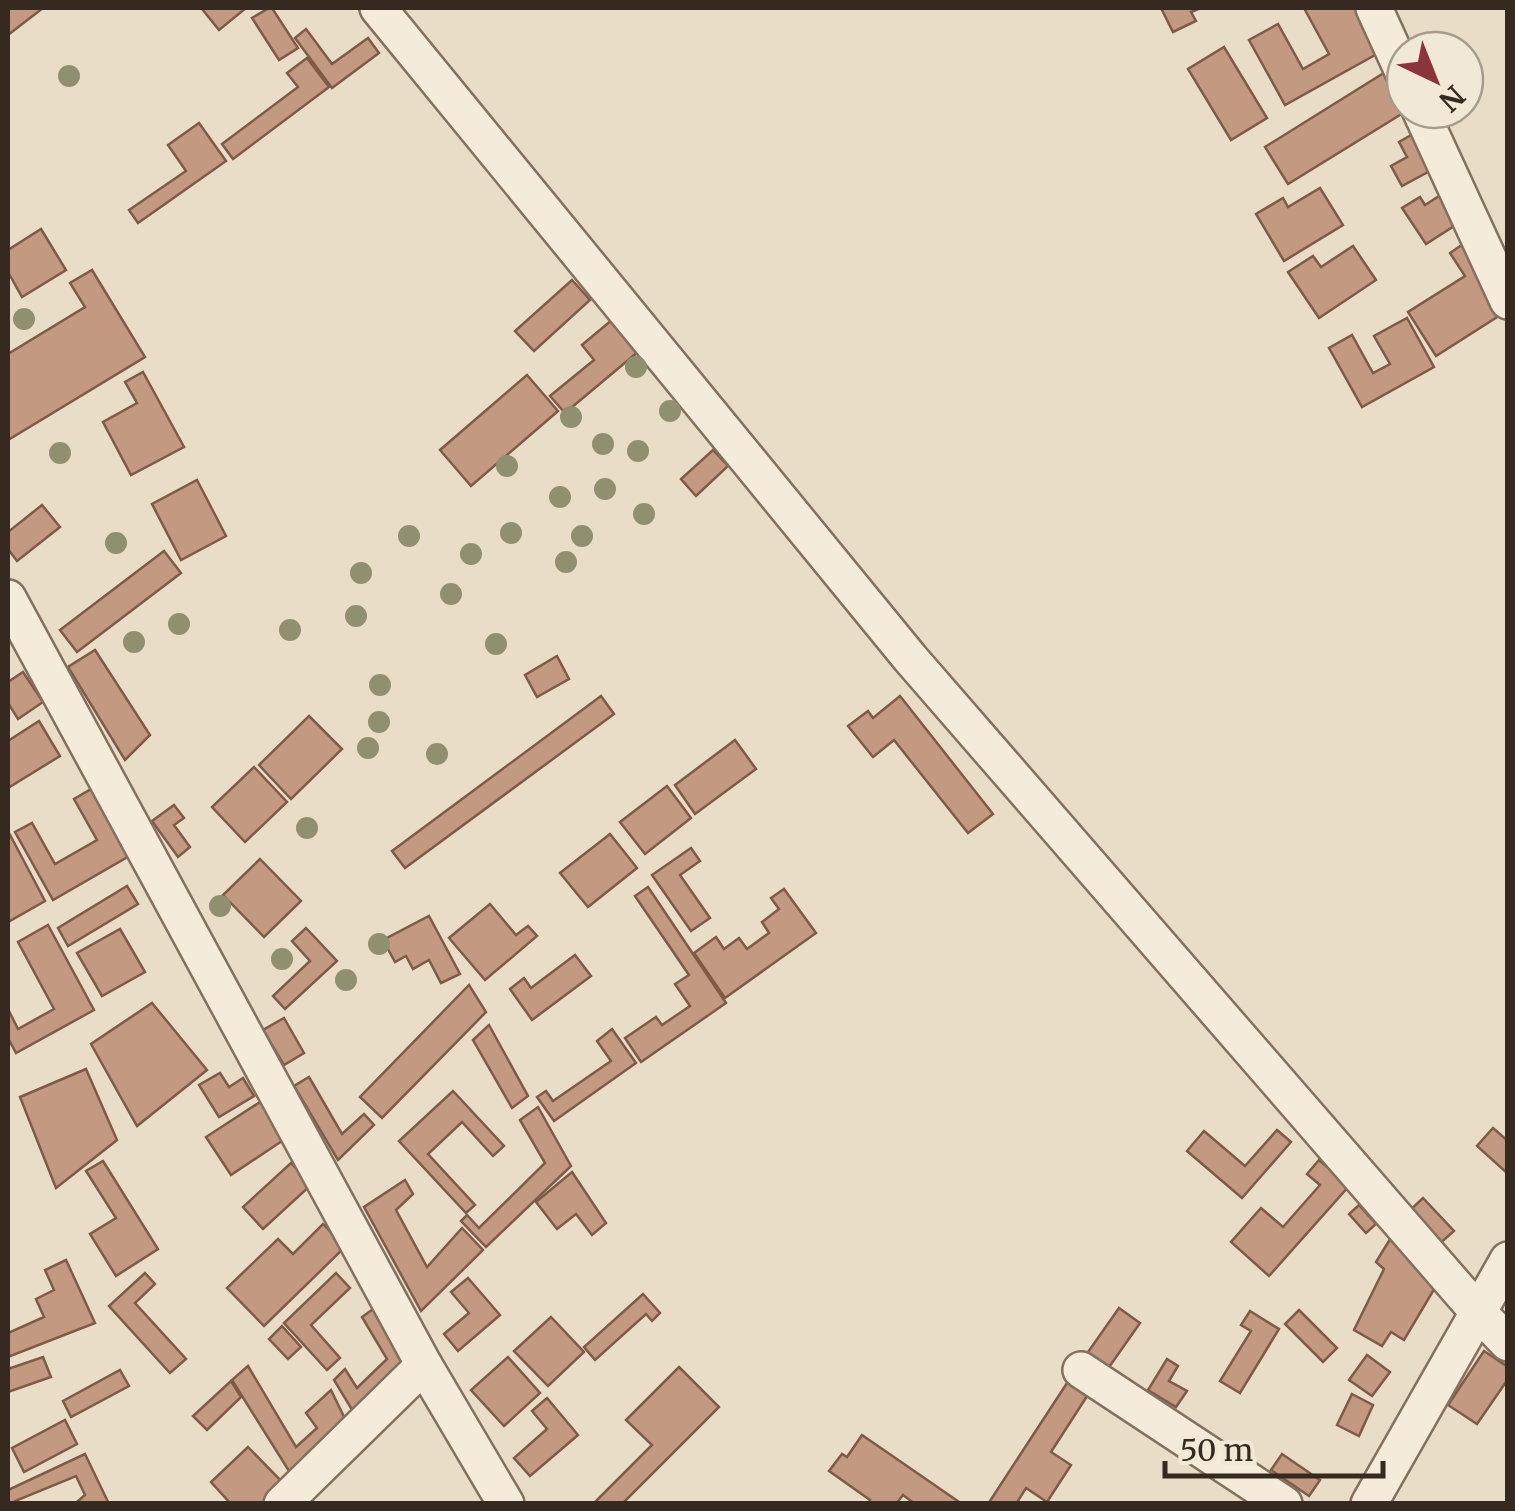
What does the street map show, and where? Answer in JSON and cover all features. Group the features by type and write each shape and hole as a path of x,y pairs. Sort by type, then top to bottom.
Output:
{"street":[{"path":"378,8 910,658 1508,1343"},
{"path":"1374,8 1385,32"},
{"path":"1429,130 1508,301"},
{"path":"8,598 424,1365 506,1504"},
{"path":"1369,1504 1508,1260"},
{"path":"282,1504 424,1365"},
{"path":"1081,1370 1284,1504"}],"building":[{"path":"8,8 43,8 8,35"},
{"path":"204,8 246,8 219,30"},
{"path":"269,8 298,48 279,60 252,18"},
{"path":"1161,8 1201,8 1191,12 1196,21 1173,32"},
{"path":"1304,8 1361,8 1384,50 1285,105 1249,40 1278,24 1303,69 1329,54"},
{"path":"306,29 332,64 368,38 379,53 332,88 295,38"},
{"path":"1224,47 1267,118 1231,140 1188,69"},
{"path":"307,58 329,87 233,159 222,144 298,87 287,73"},
{"path":"1385,72 1385,124 1288,184 1265,147"},
{"path":"199,123 226,161 138,223 129,210 186,171 168,145"},
{"path":"1420,130 1439,166 1402,186 1391,166 1407,157 1399,142"},
{"path":"1320,188 1343,225 1284,261 1256,214 1283,198 1288,207"},
{"path":"1447,191 1465,219 1426,244 1402,208 1420,197 1425,205"},
{"path":"41,229 66,270 22,297 8,272 8,250"},
{"path":"1466,242 1508,310 1436,356 1408,312 1465,276 1450,253"},
{"path":"1353,246 1376,280 1319,318 1288,272 1313,256 1321,267"},
{"path":"92,270 145,357 8,440 8,354 85,307 70,283"},
{"path":"572,280 590,300 534,351 515,331"},
{"path":"1407,318 1434,367 1362,407 1329,348 1352,335 1373,373 1390,364 1374,336"},
{"path":"613,319 639,351 565,413 550,396 594,360 582,345"},
{"path":"143,372 184,447 131,475 103,422 137,403 125,382"},
{"path":"527,375 558,411 471,486 440,450"},
{"path":"713,450 728,466 696,496 681,479"},
{"path":"197,480 226,536 181,560 152,504"},
{"path":"42,505 60,527 17,561 8,549 8,532"},
{"path":"164,551 181,573 77,652 60,630"},
{"path":"95,650 150,735 125,760 68,667"},
{"path":"557,656 569,679 537,697 525,675"},
{"path":"23,672 43,702 18,719 8,703 8,682"},
{"path":"601,696 614,714 405,868 392,851"},
{"path":"900,696 993,814 968,833 894,740 873,757 848,726 868,711 873,718"},
{"path":"309,716 342,749 291,799 259,765"},
{"path":"39,721 60,756 8,788 8,741"},
{"path":"735,740 756,769 695,814 675,785"},
{"path":"254,767 287,802 245,842 212,807"},
{"path":"667,786 691,818 645,854 620,822"},
{"path":"93,788 131,855 53,900 15,832 32,823 55,864 97,840 74,799"},
{"path":"174,805 184,818 174,825 190,847 178,857 152,821"},
{"path":"8,831 45,901 8,922"},
{"path":"610,834 637,868 588,907 560,873"},
{"path":"691,848 700,861 680,875 710,918 691,931 652,875"},
{"path":"260,859 301,901 264,937 223,895"},
{"path":"127,886 138,904 68,946 58,928"},
{"path":"648,887 726,1003 641,1062 625,1038 656,1017 662,1025 690,1006 675,984 689,975 635,896"},
{"path":"784,889 816,933 725,998 694,953 716,937 724,949 739,938 747,949 769,933 762,922 779,909 771,898"},
{"path":"490,904 516,935 528,926 537,936 485,980 449,938"},
{"path":"429,916 460,974 441,983 429,960 413,969 406,956 395,962 383,940"},
{"path":"48,925 94,1010 16,1053 8,1038 8,1009 18,1029 54,1009 18,942"},
{"path":"306,928 337,961 285,1009 273,996 310,961 292,941"},
{"path":"120,929 145,972 102,996 77,953"},
{"path":"575,955 591,976 532,1020 510,989 524,978 531,988"},
{"path":"469,985 486,1012 382,1118 360,1097"},
{"path":"152,1003 207,1070 137,1126 91,1044"},
{"path":"284,1018 304,1053 284,1065 263,1030"},
{"path":"489,1025 528,1096 512,1108 473,1040"},
{"path":"612,1029 636,1063 554,1121 537,1097 546,1091 553,1101 611,1061 597,1041"},
{"path":"86,1069 117,1140 56,1188 20,1097"},
{"path":"220,1073 229,1087 243,1078 254,1096 219,1117 199,1085"},
{"path":"309,1077 342,1134 364,1114 374,1125 338,1160 294,1086"},
{"path":"453,1091 504,1146 493,1156 462,1122 428,1154 475,1205 466,1213 399,1141"},
{"path":"260,1102 285,1139 231,1175 206,1137"},
{"path":"538,1107 571,1166 486,1247 461,1221 467,1215 479,1228 545,1163 520,1120"},
{"path":"1493,1128 1508,1141 1508,1174 1477,1146"},
{"path":"1277,1130 1291,1142 1242,1198 1187,1151 1204,1131 1245,1166"},
{"path":"1319,1160 1349,1186 1269,1276 1231,1242 1261,1208 1283,1227 1320,1185 1307,1174"},
{"path":"103,1161 158,1249 116,1276 90,1234 116,1218 86,1171"},
{"path":"291,1163 311,1185 263,1229 243,1207"},
{"path":"572,1172 606,1223 592,1235 576,1214 557,1229 536,1202"},
{"path":"405,1180 413,1194 396,1210 427,1267 462,1228 483,1250 421,1311 364,1207"},
{"path":"1423,1198 1454,1231 1437,1246 1406,1214"},
{"path":"1359,1205 1376,1224 1366,1233 1349,1214"},
{"path":"323,1224 345,1247 264,1326 227,1288 278,1239 293,1254"},
{"path":"1392,1236 1439,1281 1404,1340 1391,1332 1382,1346 1354,1330 1384,1269 1376,1262"},
{"path":"66,1260 95,1323 8,1357 8,1333 44,1317 36,1299 54,1290 45,1270"},
{"path":"145,1273 155,1284 135,1303 186,1359 170,1373 109,1306"},
{"path":"336,1273 350,1288 311,1325 340,1358 327,1370 284,1323"},
{"path":"468,1278 500,1315 458,1351 444,1334 469,1313 451,1292"},
{"path":"643,1294 660,1313 652,1321 646,1314 595,1360 584,1347"},
{"path":"380,1304 416,1363 357,1418 334,1380 345,1369 357,1388 387,1359 362,1317"},
{"path":"1119,1308 1140,1323 1107,1370 1086,1355"},
{"path":"1299,1310 1337,1348 1323,1362 1285,1324"},
{"path":"1250,1311 1279,1329 1240,1393 1220,1381 1251,1331 1241,1325"},
{"path":"551,1317 584,1352 548,1386 514,1351"},
{"path":"282,1326 301,1347 288,1359 269,1339"},
{"path":"1484,1351 1508,1367 1508,1379 1477,1424 1448,1405"},
{"path":"1367,1355 1390,1372 1372,1396 1349,1380"},
{"path":"43,1357 51,1377 8,1392 8,1369"},
{"path":"508,1357 540,1393 504,1426 471,1390"},
{"path":"1167,1359 1178,1366 1169,1381 1187,1391 1176,1407 1148,1390"},
{"path":"248,1366 296,1447 317,1428 306,1413 331,1390 347,1423 294,1479 232,1380"},
{"path":"679,1367 719,1407 622,1504 593,1504 652,1445 626,1420"},
{"path":"120,1370 129,1386 71,1417 63,1401"},
{"path":"1069,1380 1089,1393 1051,1452 1071,1465 1047,1502 1026,1488 1016,1504 988,1504"},
{"path":"231,1381 241,1397 207,1430 193,1416"},
{"path":"1352,1394 1373,1405 1359,1436 1337,1425"},
{"path":"547,1398 578,1435 530,1476 514,1458 547,1429 532,1411"},
{"path":"65,1420 77,1444 24,1472 12,1448"},
{"path":"862,1435 962,1504 915,1504 903,1495 896,1504 868,1504 870,1500 829,1471 842,1454 847,1457"},
{"path":"248,1447 288,1488 273,1504 231,1504 211,1482"},
{"path":"85,1454 109,1504 79,1504 85,1495 76,1476 8,1504 8,1490"},
{"path":"1282,1454 1320,1480 1309,1496 1271,1470"}]}
